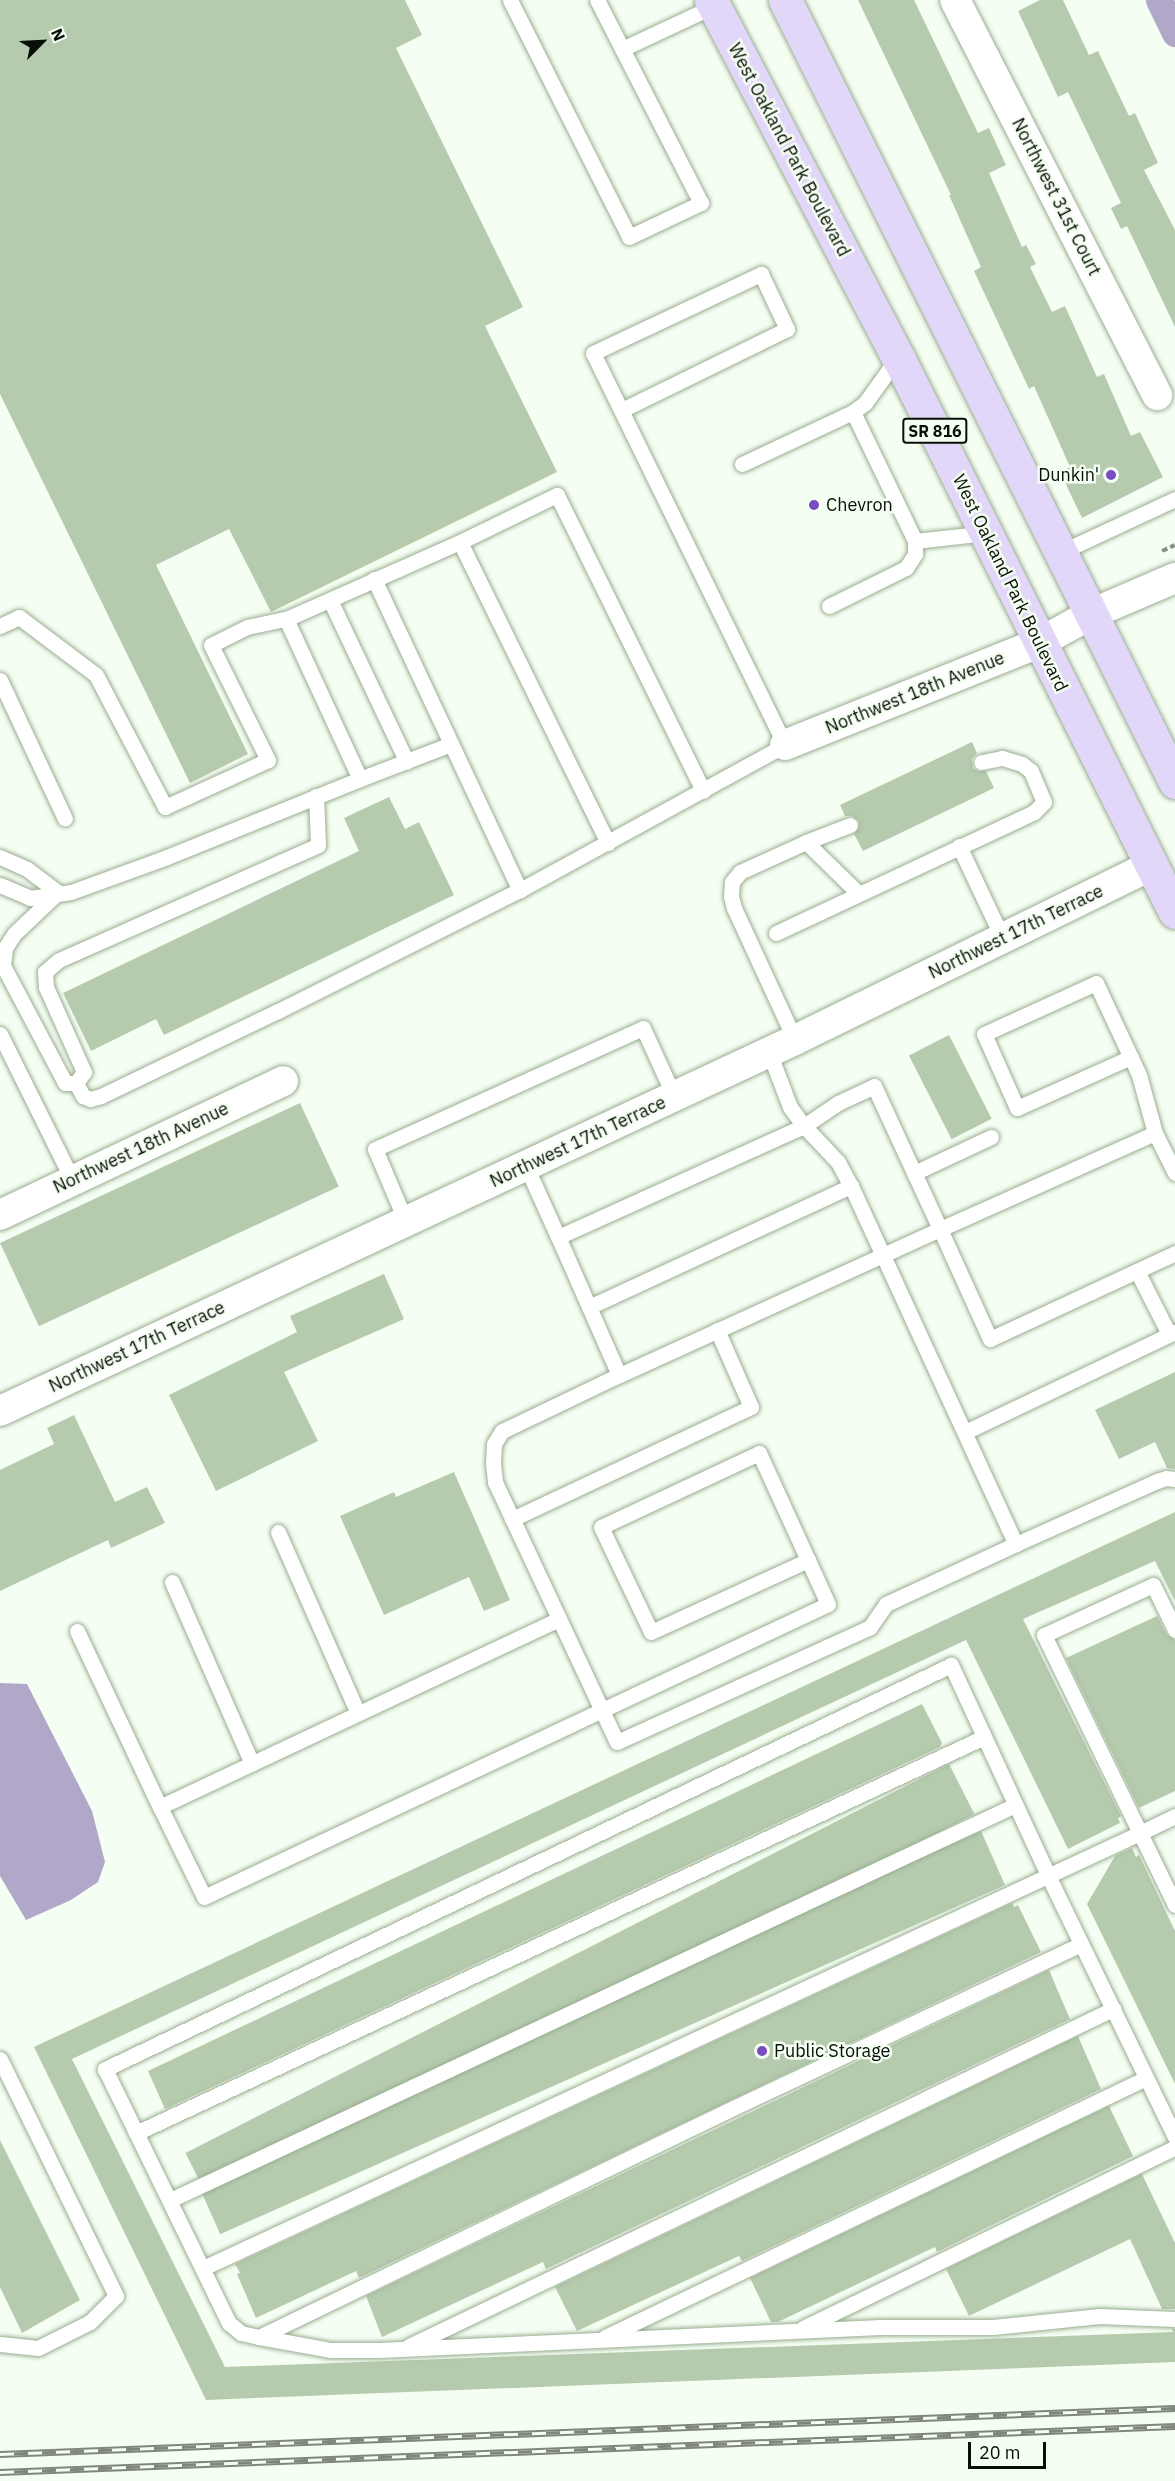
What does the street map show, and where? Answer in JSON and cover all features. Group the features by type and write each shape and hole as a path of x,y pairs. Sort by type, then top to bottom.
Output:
{"main road":[{"name":"SR 816","path":"785,0 1175,782"},
{"name":"West Oakland Park Boulevard","path":"712,3 898,357 1039,643 1164,864 1175,912"}],"street":[{"name":"Northwest 31st Court","path":"956,0 1157,395"},
{"name":"Northwest 18th Avenue","path":"785,745 1039,643 1091,614 1175,578"},
{"name":"Northwest 17th Terrace","path":"0,1411 782,1046 1164,864"},
{"name":"Northwest 18th Avenue","path":"0,1215 283,1081"}],"lane":[{"path":"510,0 630,237 701,203 597,0"},
{"path":"622,49 712,3"},
{"path":"76,1083 83,1096 90,1099 101,1096 278,1011 520,890 785,745 593,353 761,274 787,329 622,410"},
{"path":"742,464 853,412 865,403 898,357"},
{"path":"830,606 906,568 915,554 915,541 853,412"},
{"path":"0,626 19,617 96,675 165,807 268,760 211,645 247,627 286,619 330,600 460,542 557,495 703,791"},
{"path":"1061,552 1175,499"},
{"path":"915,541 986,533"},
{"path":"460,542 609,843"},
{"path":"374,579 520,890"},
{"path":"330,600 407,762"},
{"path":"286,619 360,779"},
{"path":"0,680 65,819"},
{"path":"0,885 30,898 58,892 71,892 167,857 451,744"},
{"path":"776,933 1034,812 1044,802 1031,771 1022,764 1002,758 981,762"},
{"path":"76,1083 84,1072 46,987 45,972 59,960 318,844 316,796"},
{"path":"849,825 740,872 732,882 730,890 734,908 782,1046 790,1107 804,1126 838,1162 1016,1544"},
{"path":"806,842 858,893"},
{"path":"959,846 1003,939"},
{"path":"0,856 27,869 58,892"},
{"path":"58,892 14,934 5,948 1,962 65,1083 76,1083"},
{"path":"1131,1057 1017,1108 984,1034 1096,983 1131,1057 1145,1092 1155,1133 1175,1173"},
{"path":"406,1222 375,1149 644,1028 674,1096"},
{"path":"0,1034 73,1181"},
{"path":"558,1237 804,1126 838,1103 874,1086 990,1339 1175,1253"},
{"path":"1155,1133 717,1330 502,1431 495,1444 495,1482 617,1742 870,1627 886,1604 1157,1481 1166,1478 1175,1479"},
{"path":"914,1173 991,1137"},
{"path":"526,1166 619,1375"},
{"path":"589,1307 850,1186"},
{"path":"965,1432 1172,1333 1137,1271"},
{"path":"512,1519 751,1407 717,1330"},
{"path":"76,1631 204,1897 828,1604 808,1560 759,1453 601,1527 651,1632 808,1560"},
{"path":"278,1532 358,1713"},
{"path":"172,1582 252,1763"},
{"path":"1175,1630 1153,1585 1044,1635 1175,1905"},
{"path":"160,1807 559,1619"},
{"path":"1175,2137 1048,1877 951,1665 105,2069 229,2323 241,2333 258,2337 330,2350 403,2349 880,2327 993,2327 1099,2316 1175,2319"},
{"path":"136,2133 984,1737"},
{"path":"170,2200 1015,1805"},
{"path":"203,2268 1175,1816"},
{"path":"258,2337 733,2108 1082,1944"},
{"path":"403,2349 1113,2009"},
{"path":"0,2059 116,2296 90,2322 38,2348 0,2344"},
{"path":"600,2339 1146,2078"},
{"path":"795,2332 1175,2147"}],"shaded area":[{"path":"0,1683 27,1684 92,1811 105,1862 98,1882 71,1900 26,1920 0,1876"}],"building":[{"path":"0,0 405,0 422,35 396,48 523,307 485,326 557,472 271,612 229,529 156,565 248,754 190,783 0,394"},
{"path":"858,0 914,0 978,133 989,128 1006,165 989,173 1022,247 1026,245 1036,264 1030,267 1052,312 1065,306 1097,377 1104,374 1131,436 1140,432 1163,477 1082,518 1060,472 1070,467 1034,386 1029,389 974,271 981,267 949,195 951,195"},
{"path":"1040,0 1063,0 1089,55 1098,51 1129,116 1135,113 1158,163 1144,170 1175,230 1175,327 1127,226 1121,229 1111,208 1121,203 1068,92 1058,97 1018,11"},
{"path":"972,742 977,753 972,759 973,768 986,771 994,788 863,851 854,834 859,827 859,821 852,816 845,816 840,805"},
{"path":"389,797 405,829 419,822 454,895 164,1035 156,1019 91,1051 63,993 359,851 344,818"},
{"path":"949,1035 992,1119 952,1139 909,1055"},
{"path":"300,1103 339,1186 39,1326 0,1243"},
{"path":"384,1274 404,1319 284,1372 318,1441 216,1491 169,1395 297,1332 290,1316"},
{"path":"1175,1372 1175,1469 1167,1468 1155,1442 1119,1459 1095,1410"},
{"path":"74,1415 115,1502 147,1487 165,1523 111,1548 108,1540 0,1591 0,1470 54,1444 47,1428"},
{"path":"454,1472 510,1600 484,1611 469,1577 384,1615 340,1516 394,1492 396,1497"},
{"path":"1175,1512 1175,1601 1155,1561 1023,1619 1121,1816 1118,1818 1120,1823 1068,1849 966,1640 72,2059 225,2367 1173,2332 1172,2329 1175,2329 1175,2362 206,2400 34,2047"},
{"path":"1157,1616 1167,1635 1175,1640 1175,1791 1139,1808 1066,1658"},
{"path":"922,1704 942,1743 940,1747 165,2109 148,2071"},
{"path":"949,1764 974,1814 211,2203 185,2153"},
{"path":"981,1831 1005,1885 220,2234 196,2180"},
{"path":"1132,1848 1136,1857 1139,1855 1175,1931 1175,2084 1087,1904 1115,1856"},
{"path":"1012,1903 1014,1907 1018,1905 1041,1952 359,2278 356,2271 256,2318 235,2264"},
{"path":"1049,1970 1070,2019 546,2269 543,2262 382,2337 366,2296"},
{"path":"1078,2036 1101,2089 742,2261 739,2256 577,2331 555,2287"},
{"path":"1109,2106 1133,2156 937,2252 935,2247 778,2322 771,2322 750,2278"},
{"path":"0,2140 80,2300 22,2333 0,2287"},
{"path":"1142,2174 1175,2243 1175,2309 1162,2309 1130,2239 969,2316 946,2269"}],"waterway":[{"path":"1159,0 1175,33"}],"railway":[{"path":"0,2454 1175,2408"},
{"path":"0,2472 1175,2426"}],"place":[{"name":"Dunkin'","path":"1111,475"},
{"name":"Chevron","path":"814,505"},
{"name":"Public Storage","path":"762,2051"}]}
